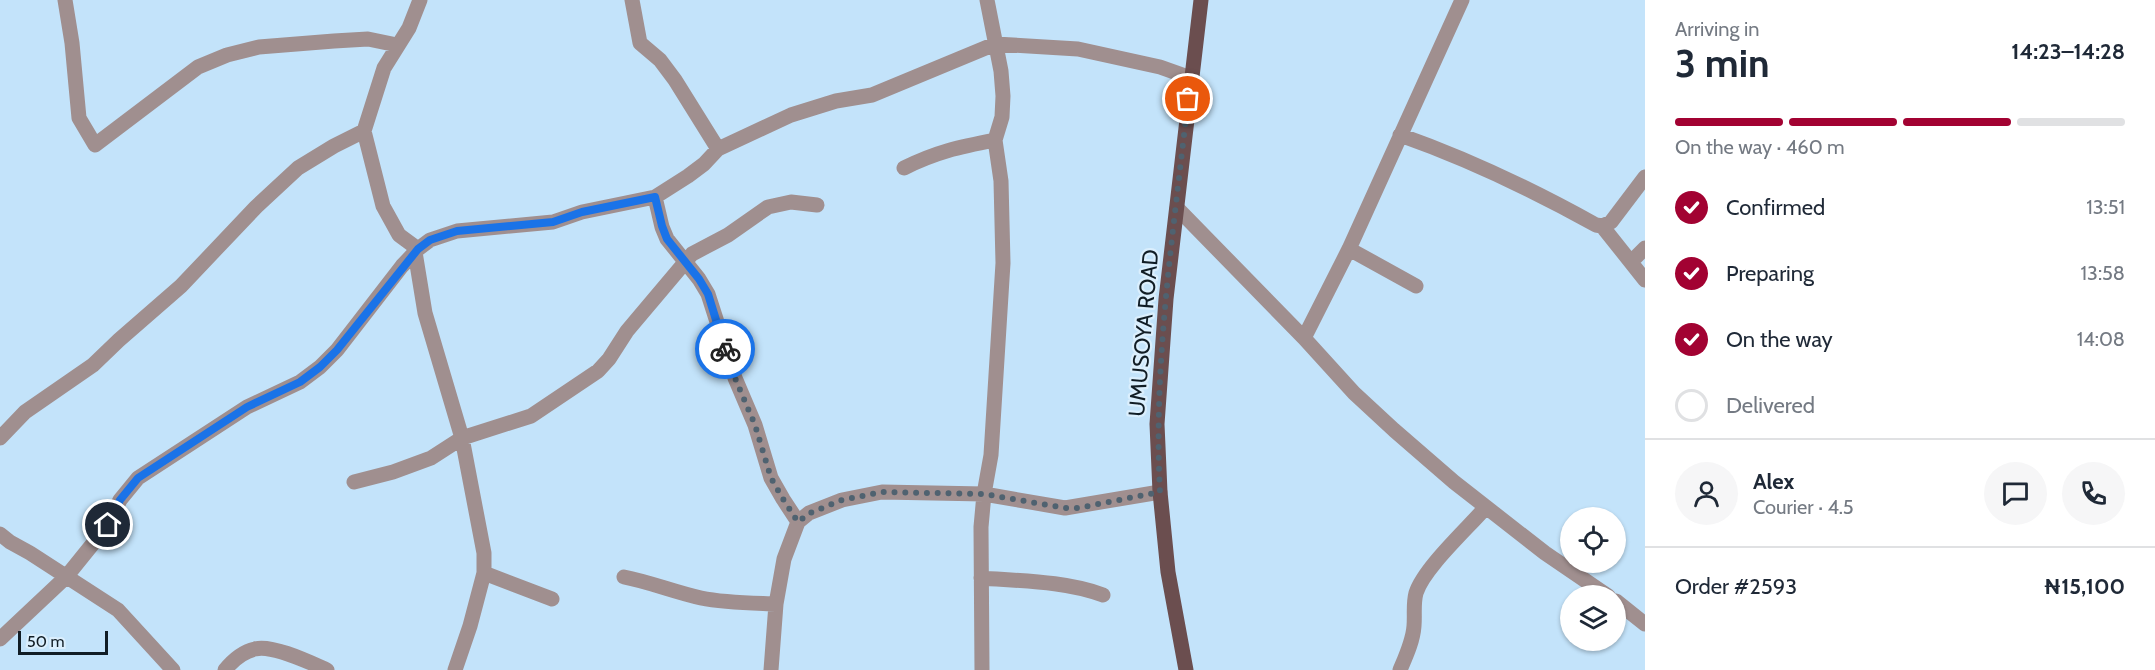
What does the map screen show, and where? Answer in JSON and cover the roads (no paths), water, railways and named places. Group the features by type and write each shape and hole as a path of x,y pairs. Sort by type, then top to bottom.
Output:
{"main road":[{"name":"UMUSOYA ROAD","path":"1186,670 1168,572 1160,492 1157,424 1166,299 1201,0"}],"street":[{"path":"65,0 80,118 95,145 198,67 227,55 259,47 345,40 368,39 397,45"},
{"path":"420,0 409,28 384,68 364,131 383,206 399,235 417,250 425,314 462,438 480,523 484,573 455,670"},
{"path":"632,0 640,43 660,60 675,80 718,149"},
{"path":"982,670 981,578 984,494 991,455 1004,263 1002,182 995,140 1002,117 1003,96 1001,71 987,0"},
{"path":"1304,338 1349,249 1462,0"},
{"path":"0,639 66,577 108,525 120,500 138,478 247,407 300,382 320,367 337,350 417,250 430,240 457,231 553,222 582,212 655,197 688,177 718,149 791,115 836,101 872,95 995,44 1078,49 1160,68 1191,78"},
{"path":"0,438 25,412 93,365 181,286 256,207 298,168 364,131"},
{"path":"1400,135 1540,194 1596,225 1602,226 1611,222 1645,177"},
{"path":"903,168 929,155 995,140"},
{"path":"655,197 667,239 708,294 735,378 755,425 771,478 798,522"},
{"path":"354,482 393,472 431,458 462,438 531,416 598,371 609,359 627,331 685,261 702,247 728,235 768,207 791,202 817,205"},
{"path":"1177,208 1304,338 1354,393 1386,423 1454,482 1545,553 1592,585"},
{"path":"1602,226 1645,279"},
{"path":"1632,261 1645,248"},
{"path":"1349,249 1416,286"},
{"path":"771,670 776,604 784,559 798,522 810,513 842,500 882,492 984,494 1065,508 1078,508 1160,492"},
{"path":"1400,670 1410,646 1414,627 1413,608 1416,593 1436,562 1486,507"},
{"path":"0,534 118,610 174,670"},
{"path":"484,573 552,599"},
{"path":"624,577 704,599 776,604"},
{"path":"981,578 1087,589 1103,595"},
{"path":"1626,610 1645,624"},
{"path":"225,670 236,657 257,648 295,655 327,670"}]}
